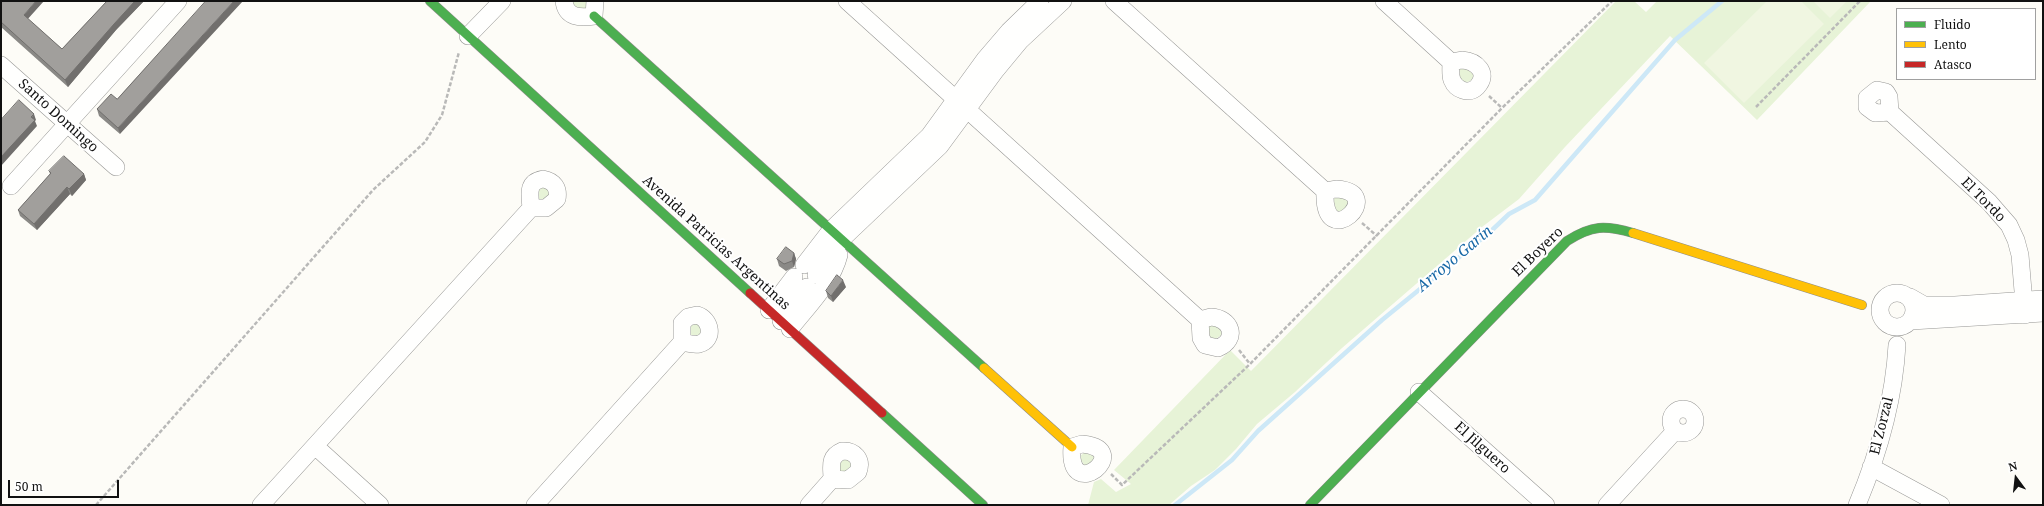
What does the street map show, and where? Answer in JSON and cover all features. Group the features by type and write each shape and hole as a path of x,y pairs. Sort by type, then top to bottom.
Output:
{"street":[{"path":"11,186 178,1"},
{"name":"Avenida Patricias Argentinas","path":"430,1 983,505"},
{"path":"468,36 502,1"},
{"path":"564,1 569,13 576,17 594,8 837,234 1072,446 1090,445 1097,448 1101,455 1101,466 1098,470 1090,475 1084,475 1076,472 1072,465 1072,446"},
{"path":"847,1 1200,320"},
{"path":"962,105 1009,31 1040,1"},
{"path":"780,320 805,276 837,234 929,136 962,105 1020,41 1063,1"},
{"path":"1114,1 1325,191 1326,210 1331,216 1338,220 1344,220 1352,214"},
{"path":"1384,1 1451,62"},
{"name":"Santo Domingo","path":"1,65 116,167"},
{"name":"El Tordo","path":"1890,112 1989,202 2009,225 2016,240 2020,255 2024,308"},
{"path":"261,505 531,208"},
{"name":"El Boyero","path":"1310,505 1566,241 1583,231 1600,226 1615,228 1862,305"},
{"path":"780,320 826,282 836,266 837,234"},
{"path":"1862,305 1883,299 1891,293 1901,292 1924,305 2024,308 2043,314"},
{"path":"1908,323 1914,311 1913,302 1910,298"},
{"path":"1883,299 1880,311 1883,320 1897,345"},
{"path":"1862,305 1895,327 1908,323 2024,308 2043,299"},
{"name":"El Zorzal","path":"1857,505 1871,467 1890,399 1897,345 1908,323"},
{"path":"536,505 682,342"},
{"name":"El Jilguero","path":"1419,392 1546,505"},
{"path":"1607,505 1675,430"},
{"path":"315,446 380,505"},
{"path":"1871,467 1941,505"},
{"path":"809,505 832,479"}],"path":[{"path":"1101,466 1122,485 1250,364 1612,1"},
{"path":"1756,107 1860,1"},
{"path":"96,505 373,190 425,142 442,115 459,50 468,36"},
{"path":"1352,214 1377,236"}],"green space":[{"path":"570,1 589,1 586,9 577,10"},
{"path":"1616,1 1634,1 1646,12 1657,1 1871,1 1757,120 1670,36 1565,147 1519,199 1482,227 1342,348 1295,392 1257,424 1236,449 1215,470 1191,486 1169,505 1088,505 1094,482 1101,479 1116,492 1131,484 1114,470 1230,350 1251,371"},
{"path":"1767,1 1801,1 1824,24 1744,103 1704,63"},
{"path":"1813,1 1847,1 1830,18"},
{"path":"1466,66 1473,71 1474,74 1469,81 1466,82 1459,77 1458,74 1463,67"},
{"path":"542,184 553,193 539,202 534,189"},
{"path":"1336,197 1344,197 1349,203 1343,212 1335,211 1334,199"},
{"path":"689,322 702,323 702,336 688,335"},
{"path":"1208,325 1221,325 1222,335 1215,339 1210,338 1207,328"},
{"path":"1085,452 1092,455 1095,459 1087,469 1079,457"},
{"path":"847,456 854,466 841,475 836,462"}],"building":[{"path":"1,1 36,1 24,15 62,49 107,1 135,1 65,80 1,22"},
{"path":"206,1 234,1 118,128 97,109 111,94 117,99"},
{"path":"19,100 34,114 31,117 35,120 1,157 1,120"},
{"path":"64,156 84,174 69,189 67,187 34,224 18,210 51,173 49,171"},
{"path":"786,247 794,253 792,261 784,264 777,259"},
{"path":"837,275 843,280 831,296 826,291"}],"waterway":[{"name":"Arroyo Garín","path":"1175,505 1232,460 1258,431 1382,320 1490,232 1509,214 1535,200 1675,40 1722,1"}],"traffic: fast":[{"path":"430,1 750,293"},
{"path":"594,16 984,368"},
{"path":"1310,505 1567,241 1591,229 1599,228 1633,233"},
{"path":"882,413 983,505"}],"traffic: slow":[{"path":"1633,233 1862,305"},
{"path":"984,368 1072,447"}],"traffic: jam":[{"path":"750,293 882,413"}]}
